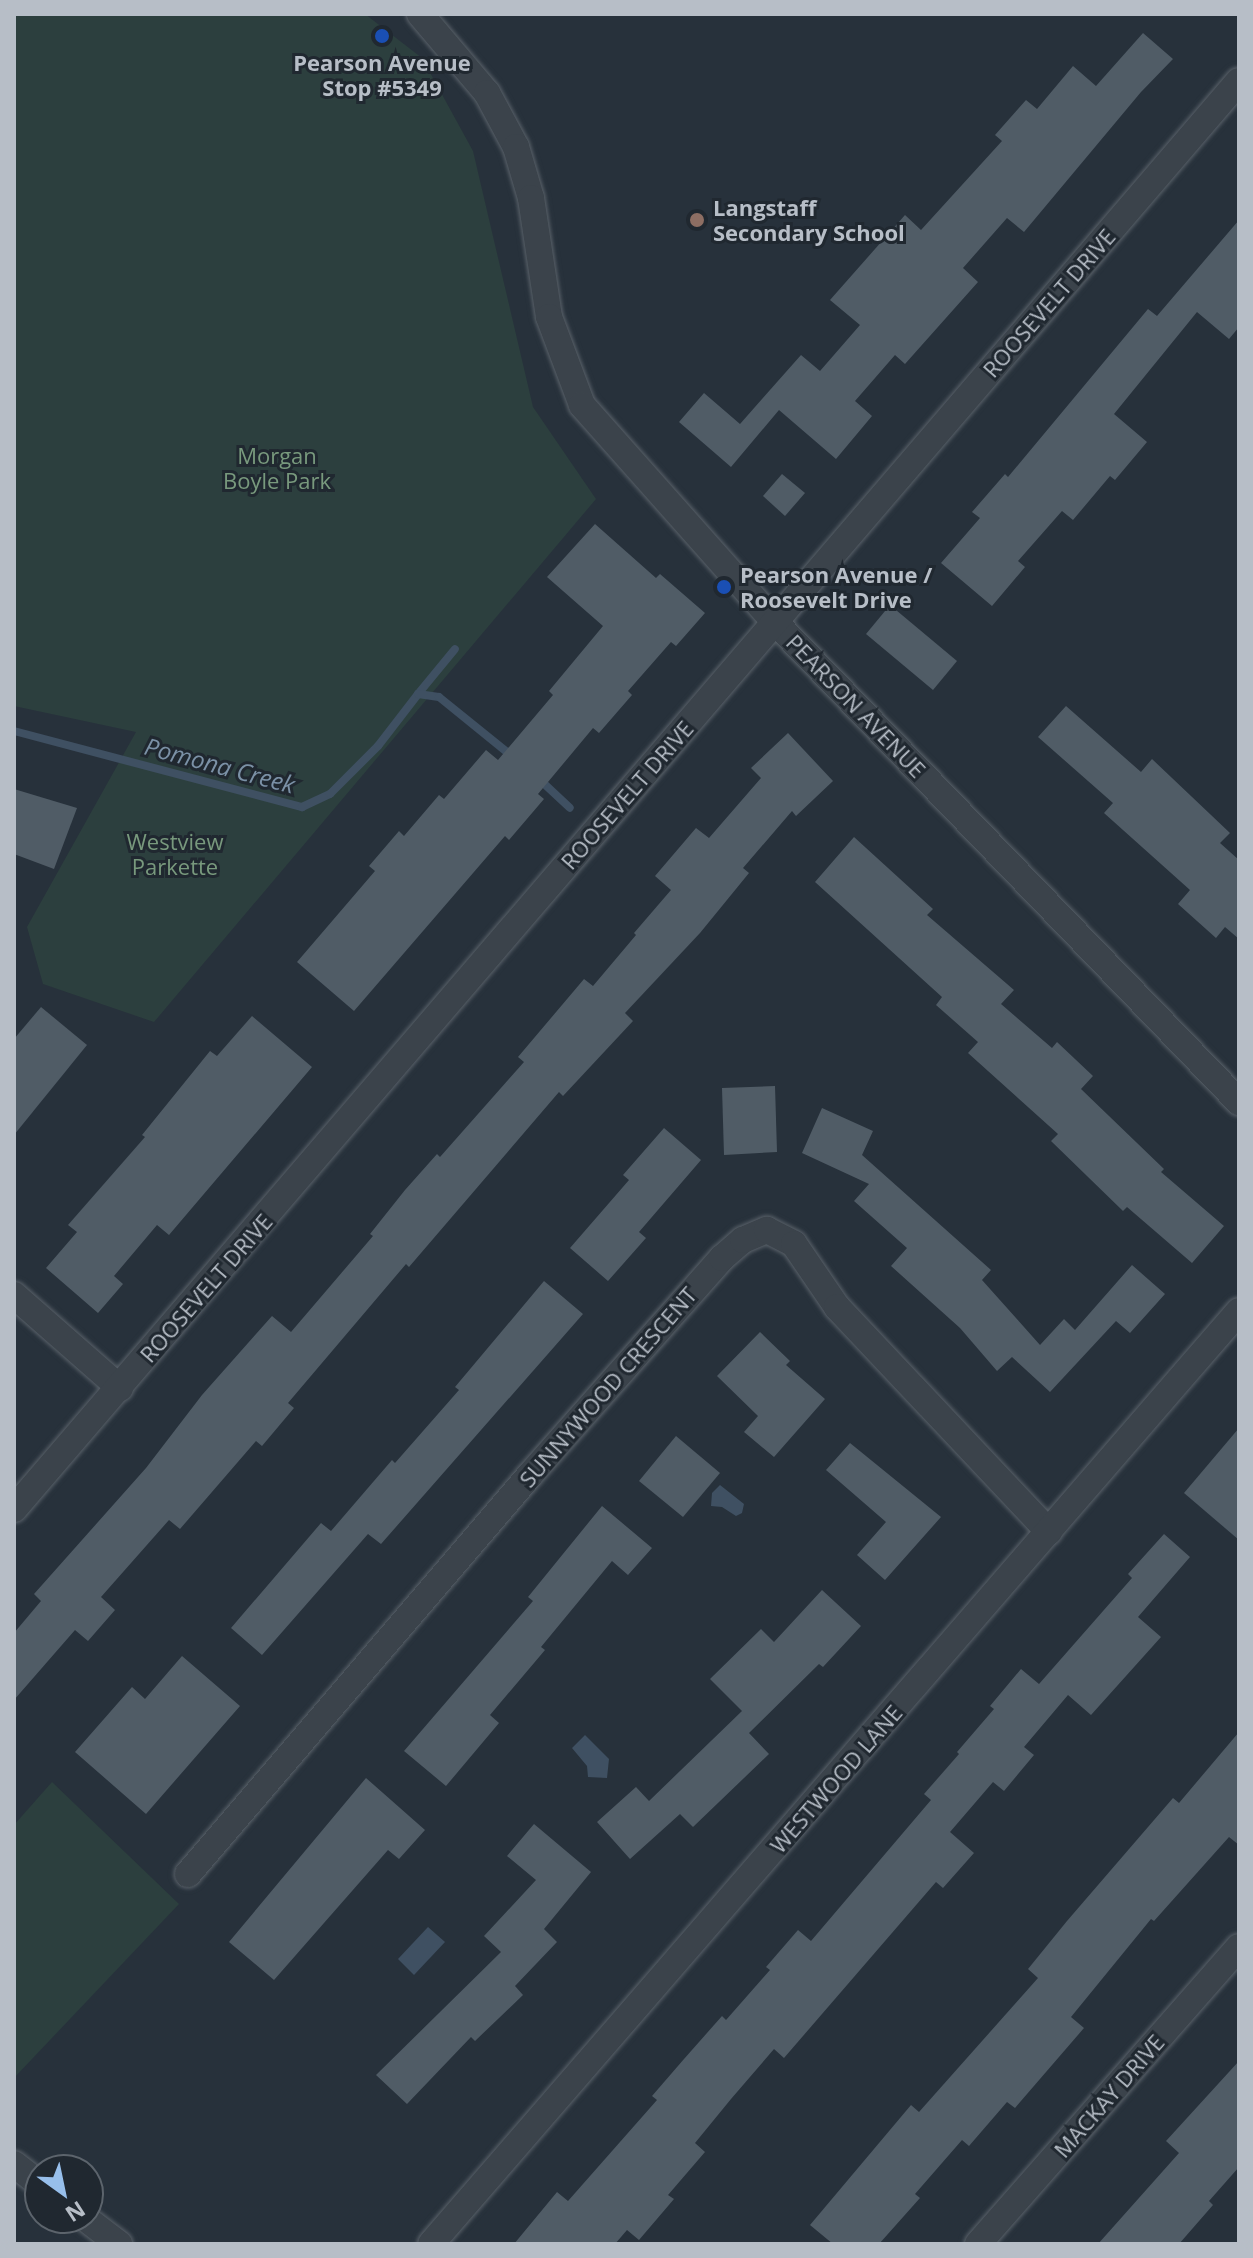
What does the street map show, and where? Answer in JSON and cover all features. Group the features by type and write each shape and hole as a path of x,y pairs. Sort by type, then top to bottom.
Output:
{"street":[{"name":"PEARSON AVENUE","path":"420,14 487,93 516,147 531,198 549,317 582,405 775,622 1239,1102"},
{"name":"ROOSEVELT DRIVE","path":"14,1509 1239,81"},
{"name":"SUNNYWOOD CRESCENT","path":"188,1874 529,1476 722,1258 743,1240 767,1230 794,1244 837,1307 1049,1532"},
{"path":"14,1295 120,1388"},
{"name":"WESTWOOD LANE","path":"431,2244 1239,1311"},
{"name":"MACKAY DRIVE","path":"978,2244 1239,1947"}],"green space":[{"name":"Morgan Boyle Park","path":"14,14 365,14 422,58 473,151 533,407 596,499 154,1022 43,984 27,927 136,732 14,706"},
{"path":"52,1782 179,1904 14,2078 14,1825"}],"water":[{"path":"720,1485 744,1504 742,1513 736,1516 722,1507 711,1506 712,1493"},
{"path":"585,1735 609,1759 607,1778 588,1777 587,1766 572,1748"},
{"path":"428,1927 445,1942 414,1975 398,1959"}],"building":[{"path":"1143,33 1173,59 1141,92 1024,232 1007,218 963,268 978,282 905,364 895,355 855,401 872,416 836,459 779,410 731,467 679,422 704,393 740,424 801,355 820,371 860,325 830,300 905,215 921,230 1002,141 995,135 1026,100 1037,109 1073,66 1096,86"},
{"path":"1239,220 1239,327 1229,339 1197,312 1114,414 1147,442 1115,480 1110,476 1073,520 1062,511 1018,561 1025,567 992,606 941,563 980,518 972,512 1005,474 1008,477 1148,309 1157,316"},
{"path":"782,474 805,493 785,516 763,496"},
{"path":"595,524 656,578 660,574 705,613 676,646 671,642 628,691 632,695 599,733 593,728 538,794 544,799 509,840 505,836 354,1011 297,962 375,871 369,866 399,831 404,836 439,795 444,799 486,750 498,760 553,695 549,691 603,626 547,577"},
{"path":"890,605 957,661 933,690 866,634"},
{"path":"1066,706 1141,772 1152,759 1230,833 1220,843 1239,860 1239,939 1225,927 1216,938 1178,904 1190,890 1104,813 1113,803 1038,737"},
{"path":"788,733 833,781 796,816 792,811 743,868 749,873 700,933 625,1013 633,1021 563,1096 559,1092 409,1267 406,1264 288,1403 294,1408 262,1446 256,1441 180,1529 169,1520 101,1597 115,1610 88,1641 75,1630 14,1700 14,1633 41,1601 34,1594 146,1468 202,1395 272,1316 291,1332 373,1236 370,1234 405,1190 437,1154 440,1157 524,1062 518,1057 584,979 593,986 636,935 634,933 671,890 655,876 696,828 709,838 761,778 751,768"},
{"path":"14,789 77,808 54,869 14,854"},
{"path":"854,837 933,909 927,915 1014,990 1001,1004 1052,1048 1057,1042 1093,1076 1081,1089 1164,1169 1161,1172 1224,1226 1192,1263 1127,1207 1123,1211 1051,1141 1058,1134 968,1053 978,1042 936,1005 942,997 815,882"},
{"path":"41,1007 87,1045 14,1135 14,1039"},
{"path":"252,1016 312,1067 169,1235 157,1225 114,1276 123,1284 98,1313 46,1268 77,1232 68,1225 145,1137 142,1135 210,1051 217,1056"},
{"path":"775,1086 777,1152 724,1155 722,1088"},
{"path":"822,1108 873,1131 862,1155 991,1270 982,1280 1040,1345 1064,1319 1075,1330 1132,1265 1165,1294 1130,1333 1116,1321 1050,1392 1012,1357 997,1371 960,1328 891,1266 907,1248 854,1201 869,1184 802,1153"},
{"path":"664,1128 701,1160 639,1232 646,1238 608,1281 570,1248 629,1180 623,1175"},
{"path":"544,1281 583,1314 381,1544 368,1534 262,1655 231,1628 321,1523 331,1531 392,1460 395,1463 459,1390 455,1387"},
{"path":"760,1332 790,1361 786,1365 825,1399 774,1457 744,1432 758,1416 717,1376"},
{"path":"1239,1428 1239,1540 1184,1493"},
{"path":"676,1436 720,1473 683,1517 639,1481"},
{"path":"850,1443 941,1517 885,1580 857,1555 886,1522 826,1470"},
{"path":"602,1506 652,1548 628,1575 612,1561 541,1647 545,1650 490,1715 499,1723 446,1786 404,1751 533,1601 528,1597"},
{"path":"1164,1534 1190,1557 1138,1617 1161,1637 1091,1715 1068,1695 1024,1747 1034,1755 1004,1791 993,1782 950,1832 974,1853 943,1888 936,1882 784,2058 774,2049 695,2143 705,2152 668,2195 674,2199 639,2240 627,2230 615,2244 514,2244 557,2192 568,2201 657,2100 652,2096 684,2059 722,2016 726,2020 770,1970 766,1967 798,1930 811,1941 931,1800 924,1794 994,1709 990,1706 1021,1669 1039,1684 1132,1578 1128,1574"},
{"path":"822,1590 861,1626 823,1667 819,1664 749,1733 769,1754 693,1827 680,1814 630,1859 597,1822 636,1787 649,1801 742,1711 710,1679 761,1629 774,1642"},
{"path":"182,1656 240,1706 146,1814 75,1752 132,1687 145,1699"},
{"path":"1239,1732 1239,1845 1229,1837 1154,1921 1151,1919 1071,2017 1084,2028 1015,2108 1007,2102 969,2146 962,2140 915,2194 920,2198 879,2244 833,2244 810,2225 911,2105 919,2112 1038,1978 1028,1969 1067,1921 1173,1798 1179,1803"},
{"path":"366,1778 425,1830 399,1859 388,1850 274,1980 229,1942"},
{"path":"534,1824 591,1872 544,1929 557,1942 515,1986 523,1995 475,2041 471,2037 407,2104 376,2075 501,1952 484,1936 536,1880 507,1856"},
{"path":"1239,2061 1239,2167 1209,2201 1213,2205 1179,2244 1098,2244 1179,2153 1166,2141"}],"waterway":[{"path":"418,694 455,649"},
{"name":"Pomona Creek","path":"14,731 302,807 330,794 378,746 418,694 439,697 513,757"},
{"name":"Pomona Creek","path":"539,779 570,808"}],"place":[{"name":"Pearson Avenue Stop #5349","path":"382,36"},
{"name":"Langstaff Secondary School","path":"697,220"},
{"name":"Pearson Avenue / Roosevelt Drive","path":"724,587"}],"park label":[{"name":"Westview Parkette","path":"175,854"}]}
